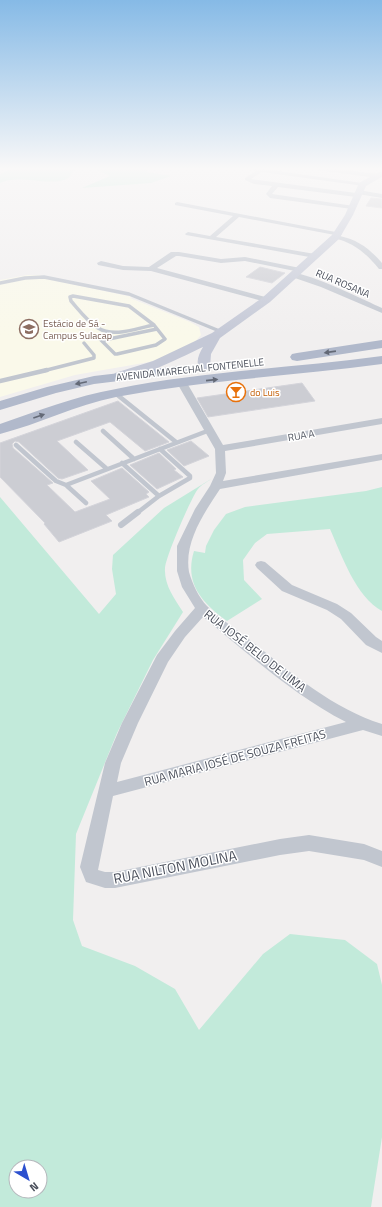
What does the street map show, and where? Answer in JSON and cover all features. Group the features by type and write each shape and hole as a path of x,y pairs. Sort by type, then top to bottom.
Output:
{"main road":[{"path":"119,376 141,370 172,358 219,334 266,300 297,273 338,235 343,224"},
{"path":"145,388 189,375 204,365 206,350 219,334"},
{"name":"AVENIDA MARECHAL FONTENELLE","path":"0,406 52,390 94,380 204,365 348,350 382,344"},
{"path":"348,350 358,355 360,360 357,364"},
{"path":"172,358 195,358 204,365"},
{"name":"AVENIDA MARECHAL FONTENELLE","path":"0,429 54,410 115,393 182,383 382,360"}],"street":[{"path":"210,238 227,224"},
{"path":"281,224 338,235 355,242 382,267"},
{"path":"188,234 315,256"},
{"name":"RUA ROSANA","path":"151,269 177,254 226,262 245,259 297,273 382,311"},
{"path":"101,263 123,268 151,269 266,300"},
{"name":"RUA JOSÉ BELO DE LIMA","path":"182,383 220,449 220,473 216,486 201,509 185,541 182,551 183,571 186,582 202,609 294,683 334,709 363,724 382,730"},
{"name":"RUA A","path":"220,449 382,421"},
{"path":"216,486 382,457"},
{"path":"261,565 287,588 332,607 346,616 371,641 382,648"},
{"name":"RUA NILTON MOLINA","path":"202,609 180,634 162,659 144,693 113,763 89,867 92,876 105,880 115,880 280,847 309,843 364,852 382,859"},
{"name":"RUA MARIA JOSÉ DE SOUZA FREITAS","path":"107,791 363,724"}],"lane":[{"path":"0,283 35,277 44,277 129,294 144,299 219,334"},
{"path":"155,327 103,340 116,354 162,342 165,339 155,327 136,310 129,306 73,296 70,298 97,328 102,331 115,332 155,327"},
{"path":"0,382 94,358 94,355 84,343"},
{"path":"115,393 176,442"},
{"path":"66,485 210,430"},
{"path":"103,431 134,459"},
{"path":"76,442 107,469"},
{"path":"16,445 56,481 66,485 86,503"},
{"path":"121,525 159,496 190,478 190,476 160,449"},
{"path":"122,463 159,496"}],"shaded area":[{"path":"27,275 40,275 48,279 132,297 130,298 190,322 199,327 201,335 194,343 176,353 149,362 75,375 0,397 0,280"}],"green space":[{"path":"211,479 202,485 195,494 174,540 166,562 165,574 168,586 183,612 153,660 117,733 76,834 73,920 82,946 135,966 175,989 199,1030 263,954 290,934 345,940 377,964 382,985 382,1137 371,1207 0,1207 0,497 99,614 116,594 112,569 113,555 164,508"},
{"path":"382,487 382,611 373,605 357,586 330,529 267,534 255,543 243,560 244,580 262,599 227,621 210,607 197,591 191,573 194,551 205,553 206,546 214,530 226,514 245,507 366,491"}],"building":[{"path":"260,267 285,273 272,283 246,277"},
{"path":"302,383 315,401 208,417 197,398"},
{"path":"118,401 169,442 145,451 110,422 57,441 88,470 62,479 58,478 19,442 15,441 12,444 13,448 53,483 47,485 75,512 110,499 91,481 122,468 149,492 146,494 149,497 106,515 112,521 59,542 44,524 45,523 0,477 0,443"},
{"path":"191,441 209,456 184,466 167,450"},
{"path":"159,453 176,469 174,470 183,477 157,489 130,465"}],"place":[{"name":"Estácio de Sá - Campus Sulacap","path":"29,329"},
{"name":"do Luis","path":"236,392"}]}
